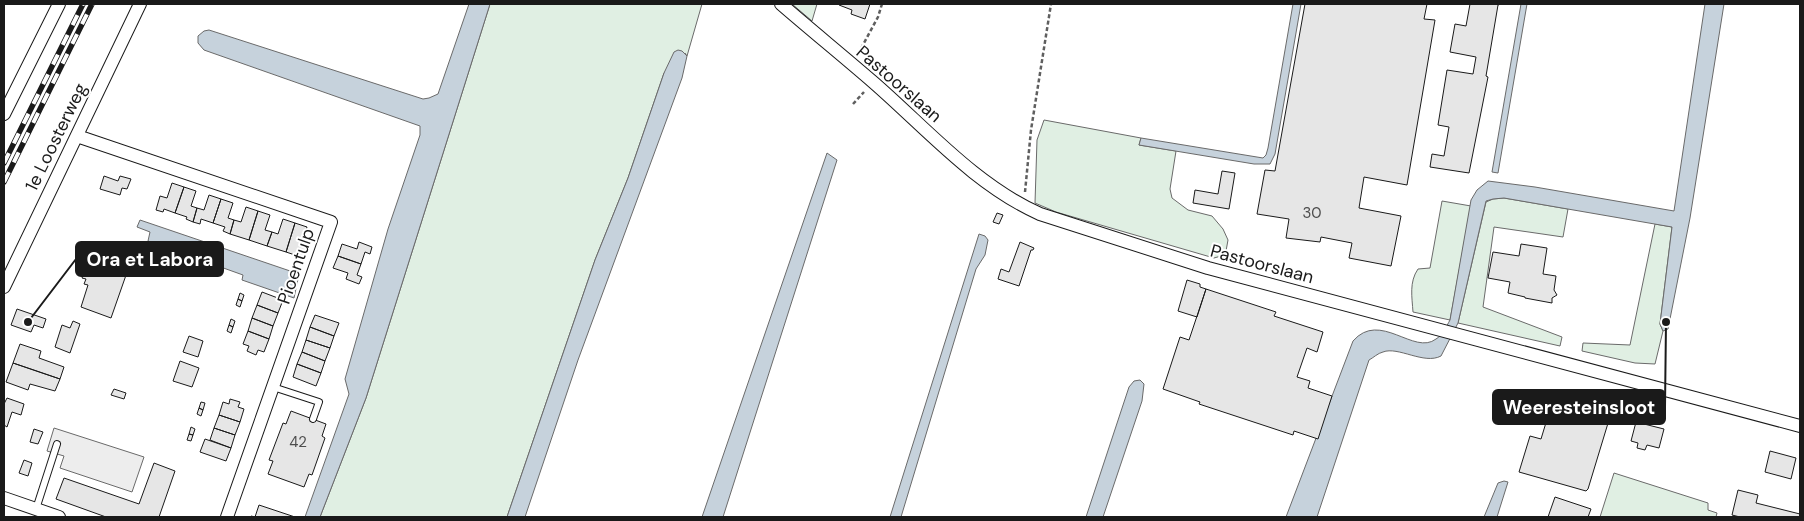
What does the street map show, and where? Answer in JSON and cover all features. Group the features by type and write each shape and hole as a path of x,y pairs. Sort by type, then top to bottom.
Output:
{"street":[{"path":"4,114 60,4"},
{"name":"1e Loosterweg","path":"4,287 140,4"},
{"name":"Pastoorslaan","path":"781,4 873,82 974,173 1023,206 1040,214 1208,268 1800,426"},
{"name":"Pioentulp","path":"77,136 331,222 227,517"},
{"path":"4,498 59,517"}],"lane":[{"path":"272,387 319,402 313,419"},
{"path":"36,509 57,444"}],"path":[{"path":"851,64 860,52 878,17 882,4"},
{"path":"1023,206 1032,130 1051,4"}],"green space":[{"path":"490,4 702,4 687,56 685,53 664,73 628,178 595,260 507,517 320,517 366,398"},
{"path":"792,4 817,4 812,21"},
{"path":"1044,120 1141,138 1139,145 1176,151 1170,189 1172,198 1188,210 1212,216 1223,229 1228,240 1226,251 1221,256 1214,258 1056,212 1035,203 1037,140"},
{"path":"1504,198 1568,209 1563,237 1494,227 1483,307 1562,337 1560,346 1458,323 1486,202"},
{"path":"1442,201 1471,206 1450,320 1413,312 1412,301 1412,284 1415,274 1418,269 1430,268"},
{"path":"1655,224 1672,227 1660,324 1663,331 1655,364 1635,363 1582,351 1583,343 1630,345"},
{"path":"1614,473 1708,503 1708,510 1717,513 1716,517 1600,517"}],"shaded area":[{"path":"469,4 490,4 366,398 320,517 305,517 349,394 345,379 388,229 420,135 420,126 204,50 198,43 198,36 204,31 209,30 423,99 438,94"},
{"path":"1293,4 1301,4 1275,154 1270,164 1254,164 1139,145 1141,138 1263,158 1268,148"},
{"path":"1521,4 1527,4 1498,173 1492,172"},
{"path":"1705,4 1724,4 1690,218 1668,329 1663,331 1660,324 1672,227 1504,198 1486,201 1458,323 1441,356 1427,358 1389,351 1379,353 1369,360 1317,517 1286,517 1353,341 1363,333 1374,330 1385,331 1418,342 1427,343 1436,339 1444,331 1450,320 1471,200 1477,190 1488,181 1535,187 1674,211"},
{"path":"678,50 687,56 682,78 578,360 525,517 507,517 595,260 628,178 664,73 674,52"},
{"path":"827,153 837,160 723,517 702,517"},
{"path":"140,220 299,274 294,298 242,280 243,275 148,241 150,232 137,227"},
{"path":"979,234 985,236 988,240 985,255 976,269 901,517 890,517"},
{"path":"1140,380 1144,384 1142,401 1103,517 1086,517 1129,387 1134,381"},
{"path":"54,428 144,457 132,492 60,468 64,456 47,451"},
{"path":"1508,482 1497,517 1484,517 1498,483"}],"building":[{"path":"839,4 870,4 865,19 851,14 852,10"},
{"path":"1305,4 1427,4 1424,19 1435,20 1407,185 1364,177 1359,208 1401,216 1391,266 1349,258 1352,243 1321,237 1320,242 1286,238 1289,219 1257,214 1265,170 1275,171"},
{"path":"1470,4 1501,4 1498,5 1486,76 1488,77 1469,173 1430,167 1432,154 1444,156 1449,127 1438,125 1447,70 1473,74 1476,57 1450,52 1455,24 1466,26"},
{"path":"1222,171 1235,173 1229,209 1193,203 1195,190 1218,194"},
{"path":"104,176 118,181 120,176 131,179 127,189 122,188 120,195 100,189"},
{"path":"172,183 184,187 175,213 164,209 163,212 156,210 160,196 167,198"},
{"path":"184,187 196,191 191,206 197,208 193,222 186,219 187,217 175,213"},
{"path":"209,195 221,199 213,223 201,219 200,224 193,222 197,208 204,210"},
{"path":"221,199 233,203 228,218 234,220 230,234 223,231 225,227 213,223"},
{"path":"246,207 258,211 249,240 230,234 234,220 241,222"},
{"path":"258,211 270,215 265,230 272,232 267,246 249,240"},
{"path":"997,213 1003,215 999,224 993,222"},
{"path":"283,219 295,223 286,252 267,246 272,232 278,234"},
{"path":"295,223 307,227 302,242 309,244 304,258 286,252"},
{"path":"359,242 372,247 370,254 365,252 361,264 338,256 342,244 357,249"},
{"path":"1020,242 1034,248 1031,250 1019,286 998,279 1001,269 1009,272"},
{"path":"1521,244 1547,248 1543,274 1556,276 1554,290 1557,295 1552,298 1552,303 1508,293 1510,282 1488,278 1493,252 1519,256"},
{"path":"98,246 132,258 111,318 81,307 88,285 84,284 86,279 82,278 85,270 89,271"},
{"path":"338,256 361,264 357,275 362,277 359,284 346,279 348,273 333,268"},
{"path":"1187,280 1200,284 1200,287 1206,289 1197,317 1178,311"},
{"path":"1206,289 1276,312 1274,316 1323,332 1317,352 1307,348 1297,377 1310,381 1308,388 1332,396 1318,439 1294,431 1293,435 1199,404 1200,402 1163,389 1180,337 1189,340"},
{"path":"262,292 283,300 278,313 257,305"},
{"path":"240,293 244,295 242,301 238,299"},
{"path":"238,299 242,301 240,307 236,305"},
{"path":"257,305 278,313 273,326 252,318"},
{"path":"17,309 46,319 43,328 34,325 31,332 11,325"},
{"path":"315,315 339,323 334,336 310,327"},
{"path":"252,318 273,326 269,339 248,331"},
{"path":"231,319 235,321 233,327 229,325"},
{"path":"73,321 80,324 70,353 55,347 62,325 70,328"},
{"path":"229,325 233,327 231,333 227,331"},
{"path":"310,327 334,336 330,348 306,340"},
{"path":"248,331 269,339 264,352 258,350 256,355 247,351 249,346 243,344"},
{"path":"189,336 203,341 198,357 183,352"},
{"path":"306,340 330,348 325,361 302,352"},
{"path":"20,344 41,351 39,358 64,367 60,379 13,363"},
{"path":"302,352 325,361 321,373 297,364"},
{"path":"180,361 199,368 192,387 173,381"},
{"path":"13,363 60,379 55,391 30,384 28,390 6,382"},
{"path":"297,364 321,373 316,386 293,377"},
{"path":"114,389 126,393 124,399 111,395"},
{"path":"1555,393 1593,405 1593,402 1612,410 1586,491 1519,472 1530,436 1541,439"},
{"path":"7,398 24,404 21,415 12,412 7,427 4,425 4,404"},
{"path":"230,399 240,402 238,407 244,409 240,422 219,415 223,402 229,404"},
{"path":"201,402 205,403 203,410 199,408"},
{"path":"199,408 203,410 201,416 197,414"},
{"path":"291,411 326,424 322,436 325,438 312,475 309,474 304,487 268,474 273,461 269,460 283,423 286,424"},
{"path":"219,415 240,422 235,435 214,428"},
{"path":"1636,422 1664,429 1659,448 1647,445 1645,450 1637,448 1638,443 1631,441"},
{"path":"191,427 195,429 193,435 189,434"},
{"path":"214,428 235,435 231,448 210,440"},
{"path":"34,429 43,432 38,444 30,442"},
{"path":"189,434 193,435 191,441 187,440"},
{"path":"205,439 231,448 226,461 200,452"},
{"path":"1770,451 1796,458 1791,479 1765,472"},
{"path":"24,460 32,463 28,476 19,473"},
{"path":"154,463 175,471 159,517 106,517 56,499 64,478 139,504"},
{"path":"1738,490 1758,495 1756,503 1800,514 1800,517 1740,517 1732,515"},
{"path":"1555,497 1591,509 1588,517 1548,517"},
{"path":"259,505 295,517 255,517"}],"railway":[{"path":"4,163 83,4"},
{"path":"4,182 92,4"}],"place":[{"name":"Ora et Labora","path":"28,322"},
{"name":"Weeresteinsloot","path":"1666,322"}]}
